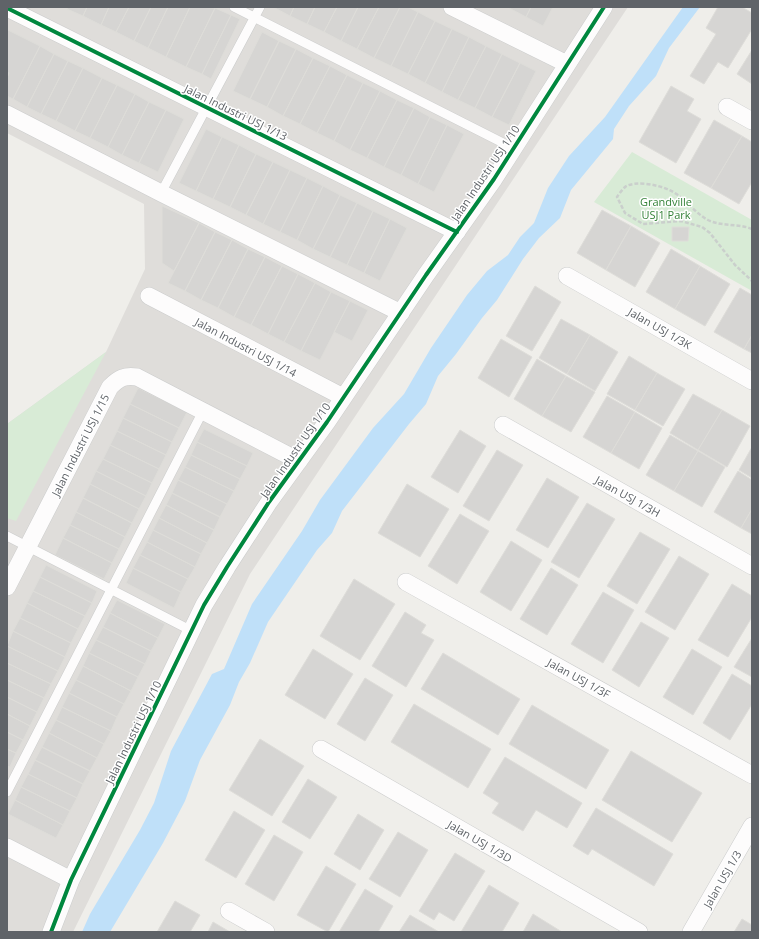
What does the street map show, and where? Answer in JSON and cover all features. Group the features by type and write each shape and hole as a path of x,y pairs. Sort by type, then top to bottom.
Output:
{"street":[{"path":"452,7 567,64"},
{"name":"Jalan Industri USJ 1/10","path":"51,932 71,880 204,605 227,566 269,502 343,398 457,232 604,7"},
{"name":"Jalan Industri USJ 1/13","path":"7,8 457,232"},
{"path":"727,107 752,121"},
{"path":"7,114 401,313"},
{"name":"Jalan USJ 1/3K","path":"567,276 752,381"},
{"name":"Jalan Industri USJ 1/14","path":"149,296 343,398"},
{"name":"Jalan Industri USJ 1/15","path":"7,587 110,387 119,378 128,376 137,377 299,461"},
{"name":"Jalan USJ 1/3H","path":"503,426 752,566"},
{"name":"Jalan USJ 1/3F","path":"406,582 752,775"},
{"name":"Jalan USJ 1/3D","path":"321,749 640,932"},
{"name":"Jalan USJ 1/3","path":"691,932 752,826"},
{"path":"7,847 71,880"},
{"path":"229,911 266,932"}],"lane":[{"path":"234,7 513,148"},
{"path":"161,193 260,7"},
{"path":"7,792 203,411"},
{"path":"7,536 192,631"}],"path":[{"path":"752,230 735,225 720,224 708,220 696,213 670,190 649,184 635,184 625,187 617,197 625,213 643,224 681,221 702,227 710,233 735,265 752,281"}],"shaded area":[{"path":"7,7 628,7 250,574 73,932 7,932 7,424 106,352 145,269 144,204 7,133"}],"green space":[{"name":"Grandville USJ1 Park","path":"632,152 752,220 752,291 594,202"},
{"path":"106,352 16,521 7,518 7,424"}],"water":[{"path":"683,7 700,7 669,48 656,76 629,106 614,129 613,139 571,190 560,218 539,238 523,259 497,300 438,376 426,404 342,511 332,533 317,550 268,622 250,663 239,682 230,705 200,760 185,801 163,843 110,932 82,932 90,914 140,830 154,803 171,751 212,674 224,669 252,604 302,531 320,500 373,428 404,394 431,348 467,295 487,271 508,255 520,237 534,223 548,188 569,156 605,117"}],"building":[{"path":"68,7 87,7 83,16 67,9"},
{"path":"87,7 109,7 101,25 83,16"},
{"path":"109,7 129,7 116,32 101,25"},
{"path":"129,7 151,7 134,41 116,32"},
{"path":"151,7 168,7 148,48 134,41"},
{"path":"168,7 190,7 166,57 148,48"},
{"path":"190,7 215,8 186,67 166,57"},
{"path":"273,7 294,7 290,16"},
{"path":"294,7 315,7 307,24 290,16"},
{"path":"315,7 337,7 324,32 307,24"},
{"path":"337,7 358,7 341,41 324,32"},
{"path":"358,7 379,7 357,49 341,41"},
{"path":"379,7 400,7 374,58 357,49"},
{"path":"400,7 408,7 418,12 391,66 374,58"},
{"path":"531,7 526,17 509,8"},
{"path":"531,7 553,7 543,26 526,17"},
{"path":"718,7 742,7 752,13 752,29 728,68 718,62 704,84 690,76 716,34 706,28"},
{"path":"215,8 231,15 202,74 186,67"},
{"path":"418,12 435,21 408,74 391,66"},
{"path":"231,15 240,19 211,79 202,74"},
{"path":"435,21 452,29 425,83 408,74"},
{"path":"452,29 469,37 442,92 425,83"},
{"path":"8,30 40,46 13,99 7,96 7,78 9,73 7,72"},
{"path":"262,32 279,41 250,99 233,91"},
{"path":"469,37 486,46 458,100 442,92"},
{"path":"279,41 296,49 267,107 250,99"},
{"path":"40,46 54,54 27,107 13,99"},
{"path":"486,46 502,54 475,108 458,100"},
{"path":"296,49 313,58 283,116 267,107"},
{"path":"752,50 752,84 737,74"},
{"path":"54,54 68,61 41,114 27,107"},
{"path":"502,54 520,63 492,117 475,108"},
{"path":"313,58 330,66 300,124 283,116"},
{"path":"68,61 83,68 56,121 41,114"},
{"path":"520,63 536,71 509,125 492,117"},
{"path":"330,66 347,75 317,133 300,124"},
{"path":"83,68 102,78 75,131 56,121"},
{"path":"347,75 363,83 334,141 317,133"},
{"path":"102,78 117,85 90,138 75,131"},
{"path":"363,83 380,91 350,150 334,141"},
{"path":"117,85 135,94 108,147 90,138"},
{"path":"671,86 694,99 687,111 701,119 676,163 639,142"},
{"path":"380,91 397,100 367,158 350,150"},
{"path":"135,94 149,102 122,155 108,147"},
{"path":"397,100 414,108 384,167 367,158"},
{"path":"149,102 166,110 139,163 122,155"},
{"path":"414,108 430,117 401,175 384,167"},
{"path":"166,110 184,119 158,172 139,163"},
{"path":"430,117 447,125 418,184 401,175"},
{"path":"714,120 742,136 711,188 684,173"},
{"path":"447,125 464,134 434,192 418,184"},
{"path":"206,129 222,137 196,191 179,183"},
{"path":"742,136 752,142 752,182 739,204 711,188"},
{"path":"222,137 239,145 213,199 196,191"},
{"path":"239,145 256,154 230,207 213,199"},
{"path":"256,154 273,162 246,215 230,207"},
{"path":"273,162 290,170 263,224 246,215"},
{"path":"290,170 307,178 280,232 263,224"},
{"path":"307,178 323,186 297,240 280,232"},
{"path":"323,186 340,195 313,249 297,240"},
{"path":"340,195 357,203 330,257 313,249"},
{"path":"357,203 373,211 347,265 330,257"},
{"path":"162,206 199,223 174,271 162,263"},
{"path":"602,210 631,226 606,270 577,253"},
{"path":"373,211 390,219 364,273 347,265"},
{"path":"390,219 407,228 380,281 364,273"},
{"path":"199,223 215,232 185,291 168,283"},
{"path":"631,226 660,243 635,287 606,270"},
{"path":"672,227 689,227 688,241 672,241"},
{"path":"215,232 232,240 201,300 185,291"},
{"path":"232,240 248,249 218,308 201,300"},
{"path":"248,249 265,257 234,317 218,308"},
{"path":"671,249 700,266 675,309 646,292"},
{"path":"265,257 282,266 251,325 234,317"},
{"path":"282,266 298,274 268,334 251,325"},
{"path":"700,266 730,284 705,326 675,309"},
{"path":"298,274 315,283 284,342 268,334"},
{"path":"315,283 331,292 301,351 284,342"},
{"path":"535,286 561,302 532,351 506,336"},
{"path":"740,288 752,295 752,335 744,349 714,332"},
{"path":"331,292 350,301 320,360 301,351"},
{"path":"350,301 368,310 352,341 334,332"},
{"path":"561,319 590,335 567,374 539,358"},
{"path":"590,335 618,352 595,391 567,374"},
{"path":"752,335 752,353 744,349"},
{"path":"501,339 532,357 509,397 478,378"},
{"path":"629,356 657,373 635,410 607,394"},
{"path":"537,359 566,376 542,416 514,399"},
{"path":"657,373 685,389 663,426 635,410"},
{"path":"566,376 595,392 571,432 542,416"},
{"path":"138,388 187,412 179,428 130,404"},
{"path":"693,394 722,410 698,450 670,433"},
{"path":"607,396 635,412 611,453 583,437"},
{"path":"130,404 179,428 172,442 123,418"},
{"path":"722,410 750,426 727,467 698,450"},
{"path":"635,412 662,428 639,469 611,453"},
{"path":"123,418 172,442 166,455 117,431"},
{"path":"204,429 253,453 247,466 197,442"},
{"path":"460,430 486,446 458,493 431,477"},
{"path":"117,431 166,455 159,469 110,445"},
{"path":"670,435 698,451 674,491 646,475"},
{"path":"197,442 247,466 240,479 191,455"},
{"path":"110,445 159,469 152,483 103,459"},
{"path":"752,447 752,478 739,470"},
{"path":"497,450 523,465 489,521 463,506"},
{"path":"698,451 725,467 702,507 674,491"},
{"path":"191,455 240,479 234,491 185,467"},
{"path":"103,459 152,483 146,496 96,471"},
{"path":"185,467 234,491 227,504 178,480"},
{"path":"96,471 146,496 139,509 90,484"},
{"path":"738,471 752,480 752,509 741,528 714,512"},
{"path":"547,478 579,497 548,548 516,530"},
{"path":"178,480 227,504 220,517 172,493"},
{"path":"90,484 139,509 132,523 83,498"},
{"path":"407,484 449,509 420,557 378,533"},
{"path":"172,493 220,517 214,530 166,505"},
{"path":"83,498 132,523 125,537 76,512"},
{"path":"587,503 615,519 579,578 551,562"},
{"path":"166,505 214,530 207,543 159,518"},
{"path":"752,509 752,534 741,528"},
{"path":"76,512 125,537 119,549 70,525"},
{"path":"460,514 489,531 457,584 428,566"},
{"path":"159,518 207,543 201,554 153,530"},
{"path":"70,525 119,549 112,563 63,538"},
{"path":"153,530 201,554 195,567 147,542"},
{"path":"640,532 670,549 637,604 607,586"},
{"path":"63,538 112,563 104,579 55,555"},
{"path":"511,541 542,560 511,611 480,592"},
{"path":"147,542 195,567 188,579 140,555"},
{"path":"140,555 188,579 181,592 133,568"},
{"path":"679,556 709,574 675,630 645,612"},
{"path":"46,565 97,591 92,603 40,577"},
{"path":"133,568 181,592 174,608 126,583"},
{"path":"551,568 578,585 547,635 520,619"},
{"path":"40,577 92,603 85,616 33,591"},
{"path":"354,579 395,604 360,660 320,636"},
{"path":"732,584 752,596 752,617 728,657 698,640"},
{"path":"33,591 85,616 78,629 27,603"},
{"path":"603,592 634,610 603,663 571,644"},
{"path":"117,600 165,624 158,638 110,613"},
{"path":"27,603 78,629 71,643 20,618"},
{"path":"405,612 426,625 421,633 434,640 406,687 372,666"},
{"path":"110,613 158,638 151,651 103,627"},
{"path":"20,618 71,643 65,657 13,631"},
{"path":"641,622 669,638 639,687 612,670"},
{"path":"103,627 151,651 145,664 96,640"},
{"path":"13,631 65,657 58,671 7,646"},
{"path":"752,638 752,677 734,667"},
{"path":"96,640 145,664 138,677 89,653"},
{"path":"7,646 58,671 51,684 7,663"},
{"path":"313,649 353,674 325,719 285,695"},
{"path":"692,649 722,667 693,715 663,697"},
{"path":"89,653 138,677 131,691 83,666"},
{"path":"443,653 520,699 498,735 421,689"},
{"path":"7,663 51,684 44,698 7,680"},
{"path":"83,666 131,691 124,704 76,680"},
{"path":"732,674 752,686 752,704 730,740 703,723"},
{"path":"365,678 393,695 365,741 337,724"},
{"path":"7,680 44,698 37,712 7,697"},
{"path":"76,680 124,704 117,717 69,693"},
{"path":"69,693 117,717 111,731 62,707"},
{"path":"7,697 37,712 30,726 7,714"},
{"path":"414,704 491,749 468,788 391,742"},
{"path":"532,705 609,750 586,789 509,744"},
{"path":"62,707 111,731 104,744 56,720"},
{"path":"7,714 30,726 23,740 7,732"},
{"path":"56,720 104,744 97,758 49,733"},
{"path":"7,732 23,740 16,753 7,749"},
{"path":"49,733 97,758 90,771 42,747"},
{"path":"260,739 304,766 272,816 229,790"},
{"path":"42,747 90,771 83,784 35,760"},
{"path":"7,749 16,753 10,767 7,766"},
{"path":"631,751 702,793 672,842 602,800"},
{"path":"505,757 582,803 567,828 536,810 523,831 492,813 499,803 483,793"},
{"path":"35,760 83,784 77,798 28,774"},
{"path":"28,774 77,798 70,811 21,787"},
{"path":"308,779 337,797 310,839 282,822"},
{"path":"21,787 70,811 63,825 15,800"},
{"path":"15,800 63,825 56,838 8,814"},
{"path":"596,808 673,854 654,886 592,849 588,855 573,846"},
{"path":"234,811 265,830 236,878 205,860"},
{"path":"358,814 384,830 360,870 334,854"},
{"path":"398,832 428,850 400,897 369,879"},
{"path":"274,835 303,852 274,901 245,884"},
{"path":"455,853 485,871 454,921 439,912 434,920 419,911"},
{"path":"326,866 356,884 328,932 297,915"},
{"path":"489,885 519,903 502,932 461,932"},
{"path":"365,889 393,906 378,932 339,932"},
{"path":"175,901 200,915 190,932 157,932"},
{"path":"533,914 562,932 523,932"},
{"path":"410,915 439,932 399,932"},
{"path":"742,919 752,925 752,932 734,932"},
{"path":"213,922 230,932 208,932"}],"cycle path":[{"path":"51,932 71,880 204,605 269,502 327,422 426,275 494,179 604,7"},
{"path":"7,8 457,232"}]}
